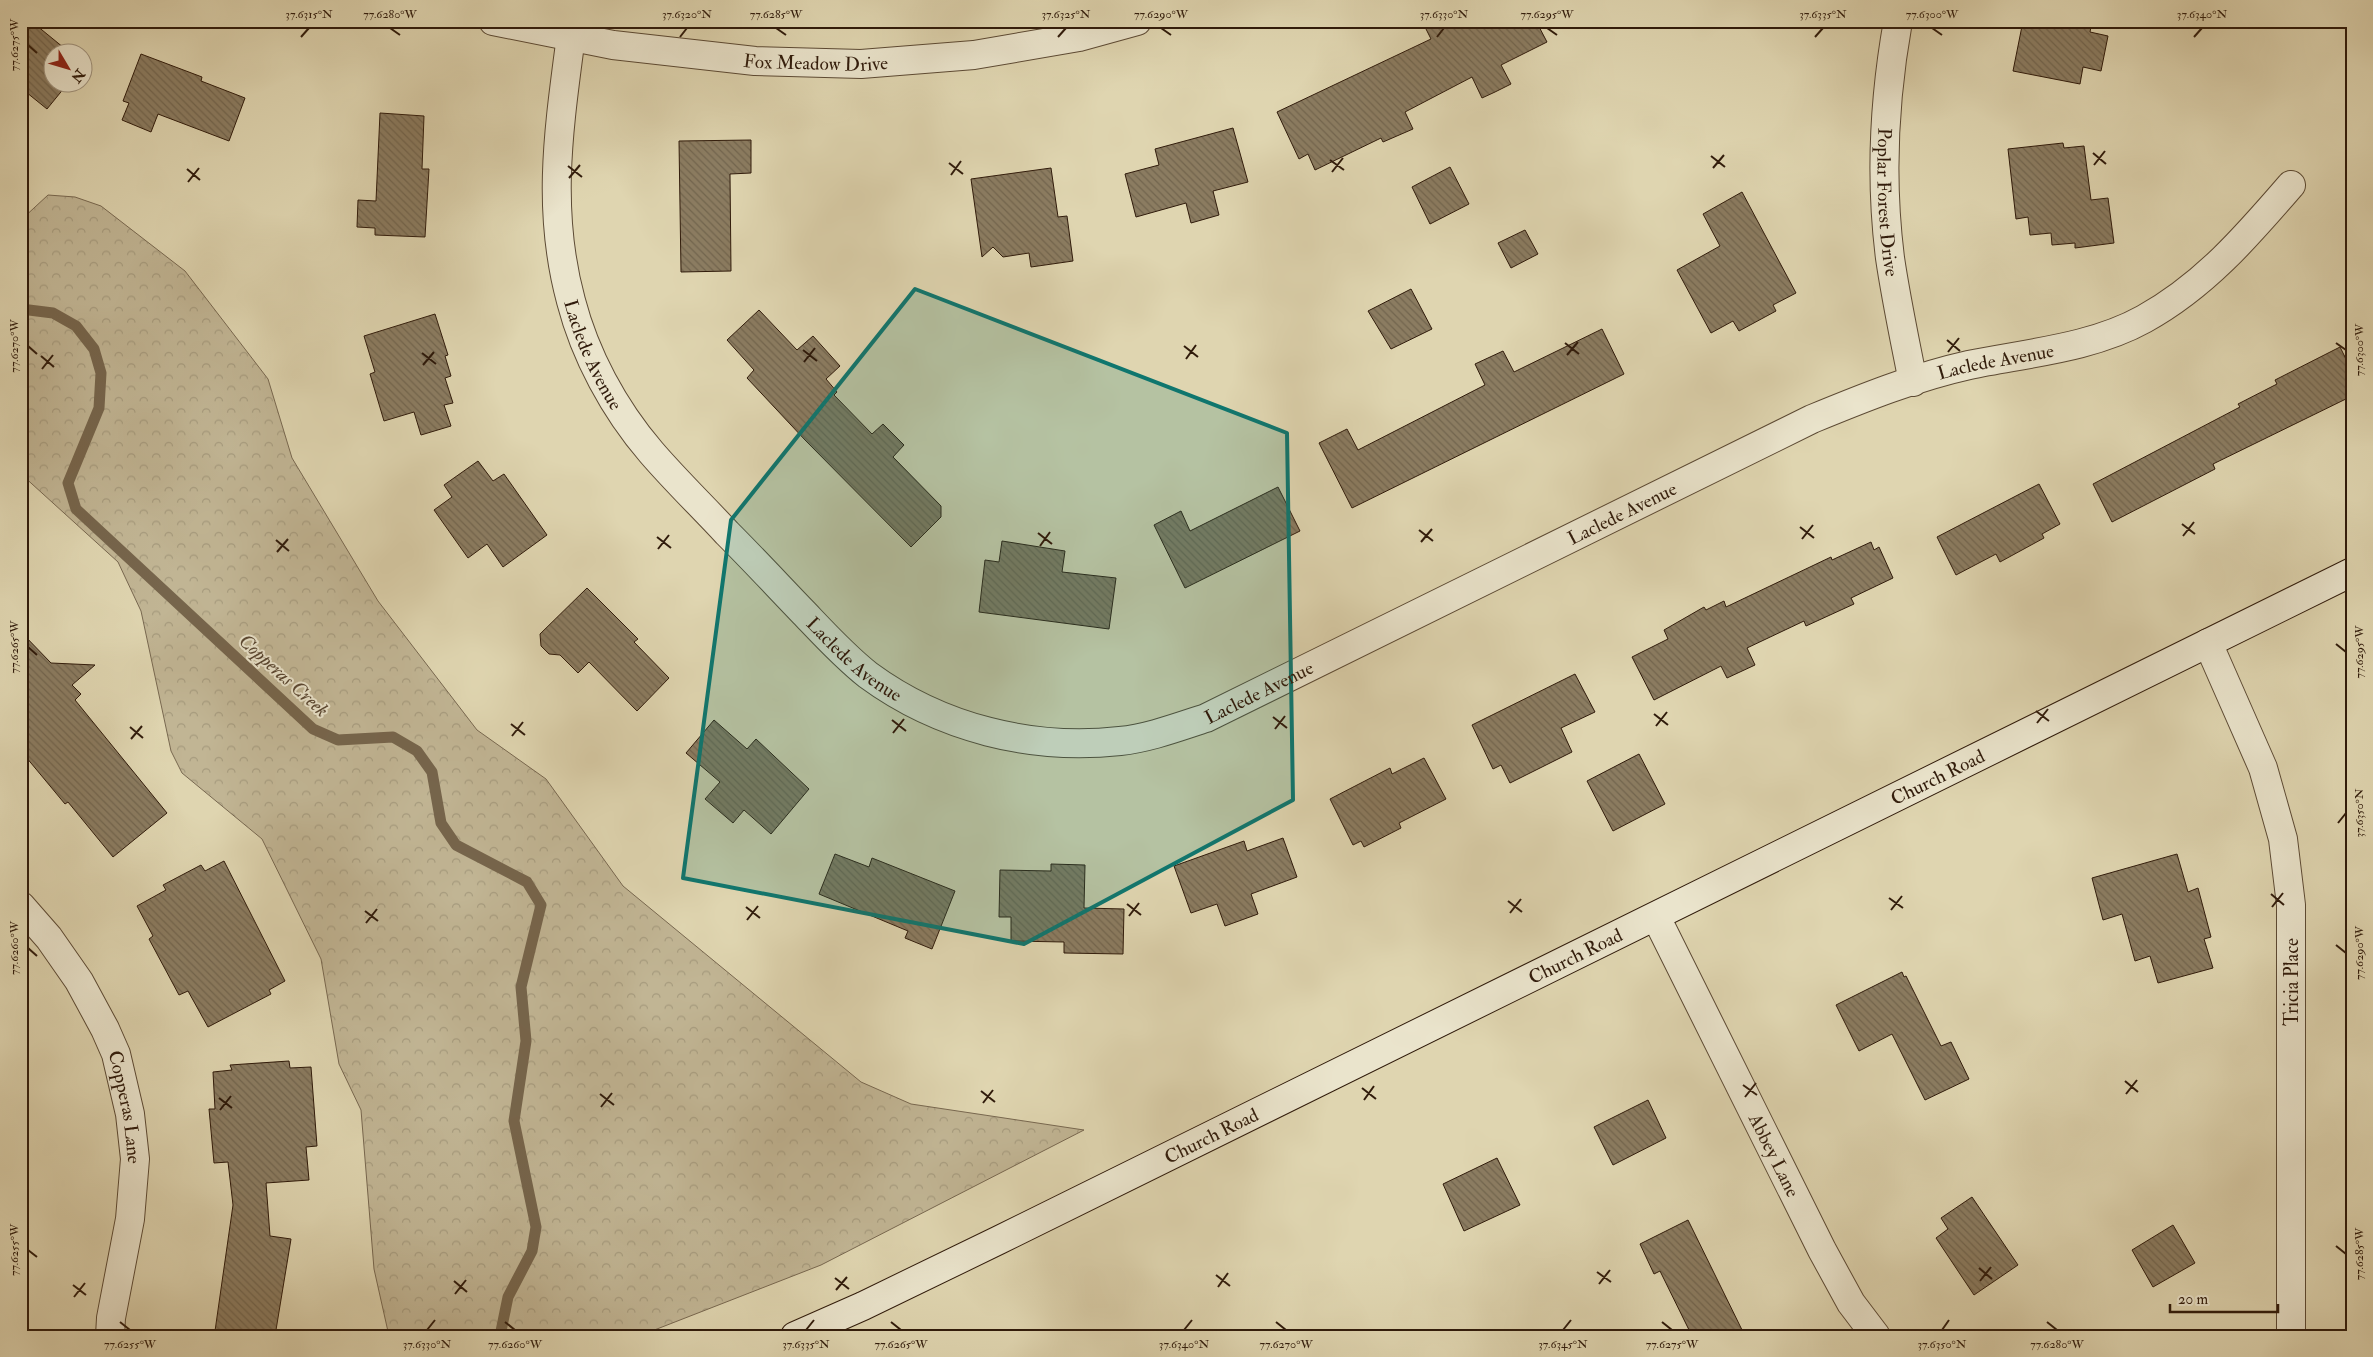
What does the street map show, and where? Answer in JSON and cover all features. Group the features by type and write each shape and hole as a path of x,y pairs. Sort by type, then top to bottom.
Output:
{"street":[{"name":"Fox Meadow Drive","path":"493,21 613,45 755,61 862,64 974,56 1079,37 1137,21"},
{"name":"Poplar Forest Drive","path":"1898,21 1892,59 1884,171 1890,257 1913,382"},
{"name":"Laclede Avenue","path":"571,36 557,142 555,210 560,252 571,302 593,360 611,397 650,451 831,641 867,674 899,695 929,711 1007,738 1053,742 1122,741 1165,731 1206,718 1812,419 1876,392 1967,366 2098,339 2143,320 2175,300 2210,273 2238,245 2291,184"},
{"name":"Church Road","path":"795,1336 863,1306 1656,917 2352,572"},
{"name":"Tricia Place","path":"2208,643 2263,768 2283,839 2292,905 2291,1336"},
{"name":"Copperas Lane","path":"21,906 49,938 79,981 105,1029 116,1054 130,1114 135,1159 130,1219 111,1318 110,1336"},
{"name":"Abbey Lane","path":"1656,917 1822,1250 1851,1303 1876,1336"}],"highlighted area":[{"path":"915,289 1287,433 1293,800 1024,944 683,878 731,520"}],"green space":[{"path":"48,195 75,197 101,206 185,271 268,379 292,458 378,601 477,730 546,779 623,886 861,1082 911,1104 1084,1130 821,1265 639,1336 389,1336 374,1269 361,1110 339,1064 321,959 262,839 182,773 171,751 141,611 118,562 21,474 21,220"}],"building":[{"path":"21,21 31,21 57,42 42,42 42,92 61,92 47,109 21,88"},
{"path":"1422,21 1536,21 1547,42 1501,65 1511,84 1495,92 1482,98 1472,77 1405,112 1413,129 1383,142 1381,138 1315,170 1308,154 1299,159 1277,112 1431,39"},
{"path":"2023,21 2092,21 2090,32 2108,36 2101,71 2083,67 2080,84 2013,71"},
{"path":"141,54 202,77 201,81 245,98 229,141 158,114 151,132 122,120 129,103 123,101"},
{"path":"380,113 424,116 422,169 429,169 425,237 375,235 375,228 357,227 358,200 376,201"},
{"path":"1233,128 1248,182 1213,191 1219,215 1191,223 1186,203 1136,217 1125,174 1159,165 1155,149"},
{"path":"751,140 751,173 730,174 731,271 681,272 679,141"},
{"path":"2063,143 2064,148 2084,146 2091,200 2108,198 2114,243 2075,248 2075,243 2052,245 2051,233 2030,235 2028,217 2016,219 2008,149"},
{"path":"1450,167 1469,204 1430,224 1412,187"},
{"path":"1051,168 1058,217 1067,216 1073,261 1031,267 1029,253 1003,257 993,247 982,257 971,179"},
{"path":"1742,192 1796,293 1773,305 1776,311 1739,331 1733,321 1711,333 1677,270 1720,246 1703,214"},
{"path":"1525,230 1538,254 1511,268 1498,243"},
{"path":"1411,289 1432,329 1391,349 1368,311"},
{"path":"759,310 797,350 813,336 840,366 826,379 837,392 834,395 872,434 883,424 904,445 893,457 941,506 941,517 911,547 805,440 747,378 754,370 727,340"},
{"path":"435,314 448,355 445,356 451,376 445,378 453,403 444,405 451,426 421,435 414,412 384,421 370,374 375,372 364,336"},
{"path":"1602,329 1624,374 1352,508 1319,443 1347,429 1358,450 1485,385 1475,364 1503,351 1514,372"},
{"path":"2340,347 2352,371 2352,396 2213,464 2215,469 2112,522 2093,484 2240,407 2238,404 2277,384 2275,380"},
{"path":"478,461 493,481 504,474 547,535 503,567 487,544 468,558 434,510 452,497 444,485"},
{"path":"2039,484 2060,524 2042,534 2044,538 2000,562 1996,554 1956,575 1937,537"},
{"path":"1278,487 1300,531 1185,588 1154,525 1181,511 1190,531"},
{"path":"1002,541 1065,551 1062,572 1116,578 1109,629 979,612 985,560 999,562"},
{"path":"1871,542 1874,550 1879,547 1893,578 1851,598 1854,604 1806,626 1804,621 1747,648 1755,665 1727,678 1721,666 1654,700 1632,657 1668,639 1664,630 1704,607 1706,610 1724,601 1726,607 1831,557 1832,560"},
{"path":"587,588 638,639 634,642 669,678 637,711 589,662 578,673 560,655 549,654 541,646 540,634"},
{"path":"21,632 51,663 95,665 72,685 81,694 75,700 167,813 113,857 68,802 65,804 21,751"},
{"path":"1575,674 1595,712 1561,728 1572,752 1510,783 1501,765 1493,769 1472,725"},
{"path":"714,720 747,749 756,739 809,789 771,834 744,810 733,823 705,799 720,782 686,753"},
{"path":"1639,754 1665,804 1613,831 1587,781"},
{"path":"1424,758 1446,799 1399,823 1401,828 1364,847 1361,841 1353,845 1330,799 1390,768 1392,774"},
{"path":"1283,838 1297,877 1251,894 1258,914 1225,926 1217,904 1191,913 1174,866 1244,841 1247,851"},
{"path":"835,854 869,867 872,858 955,891 932,949 905,938 908,931 819,894"},
{"path":"2177,854 2188,892 2198,888 2211,937 2204,939 2213,968 2158,983 2150,956 2135,961 2122,914 2103,920 2092,878"},
{"path":"224,861 285,981 269,990 271,994 208,1027 188,991 179,995 149,939 153,936 137,906 166,890 163,885 201,865 205,871"},
{"path":"1051,864 1085,865 1084,908 1124,909 1123,954 1064,953 1064,942 1011,941 1011,917 999,917 1000,870 1051,871"},
{"path":"1902,972 1904,977 1906,976 1941,1046 1951,1042 1969,1079 1925,1100 1892,1034 1859,1051 1836,1005"},
{"path":"289,1061 290,1068 311,1067 317,1146 306,1147 309,1180 266,1183 270,1236 291,1239 275,1336 216,1336 217,1331 215,1331 233,1205 228,1162 214,1163 209,1109 215,1109 213,1072 232,1070 230,1065"},
{"path":"1648,1100 1666,1138 1613,1165 1594,1127"},
{"path":"1497,1158 1520,1205 1464,1231 1443,1184"},
{"path":"1972,1197 2018,1265 1974,1295 1936,1238 1948,1229 1941,1218"},
{"path":"1688,1220 1745,1336 1692,1336 1660,1271 1654,1274 1640,1244"},
{"path":"2173,1225 2195,1263 2153,1287 2132,1250"}],"waterway":[{"name":"Copperas Creek","path":"21,309 53,313 76,326 94,349 101,373 99,408 68,483 76,509 313,729 338,740 393,737 417,751 432,772 441,823 456,845 527,882 541,905 521,987 526,1041 514,1121 536,1227 532,1251 508,1297 500,1336"}]}
